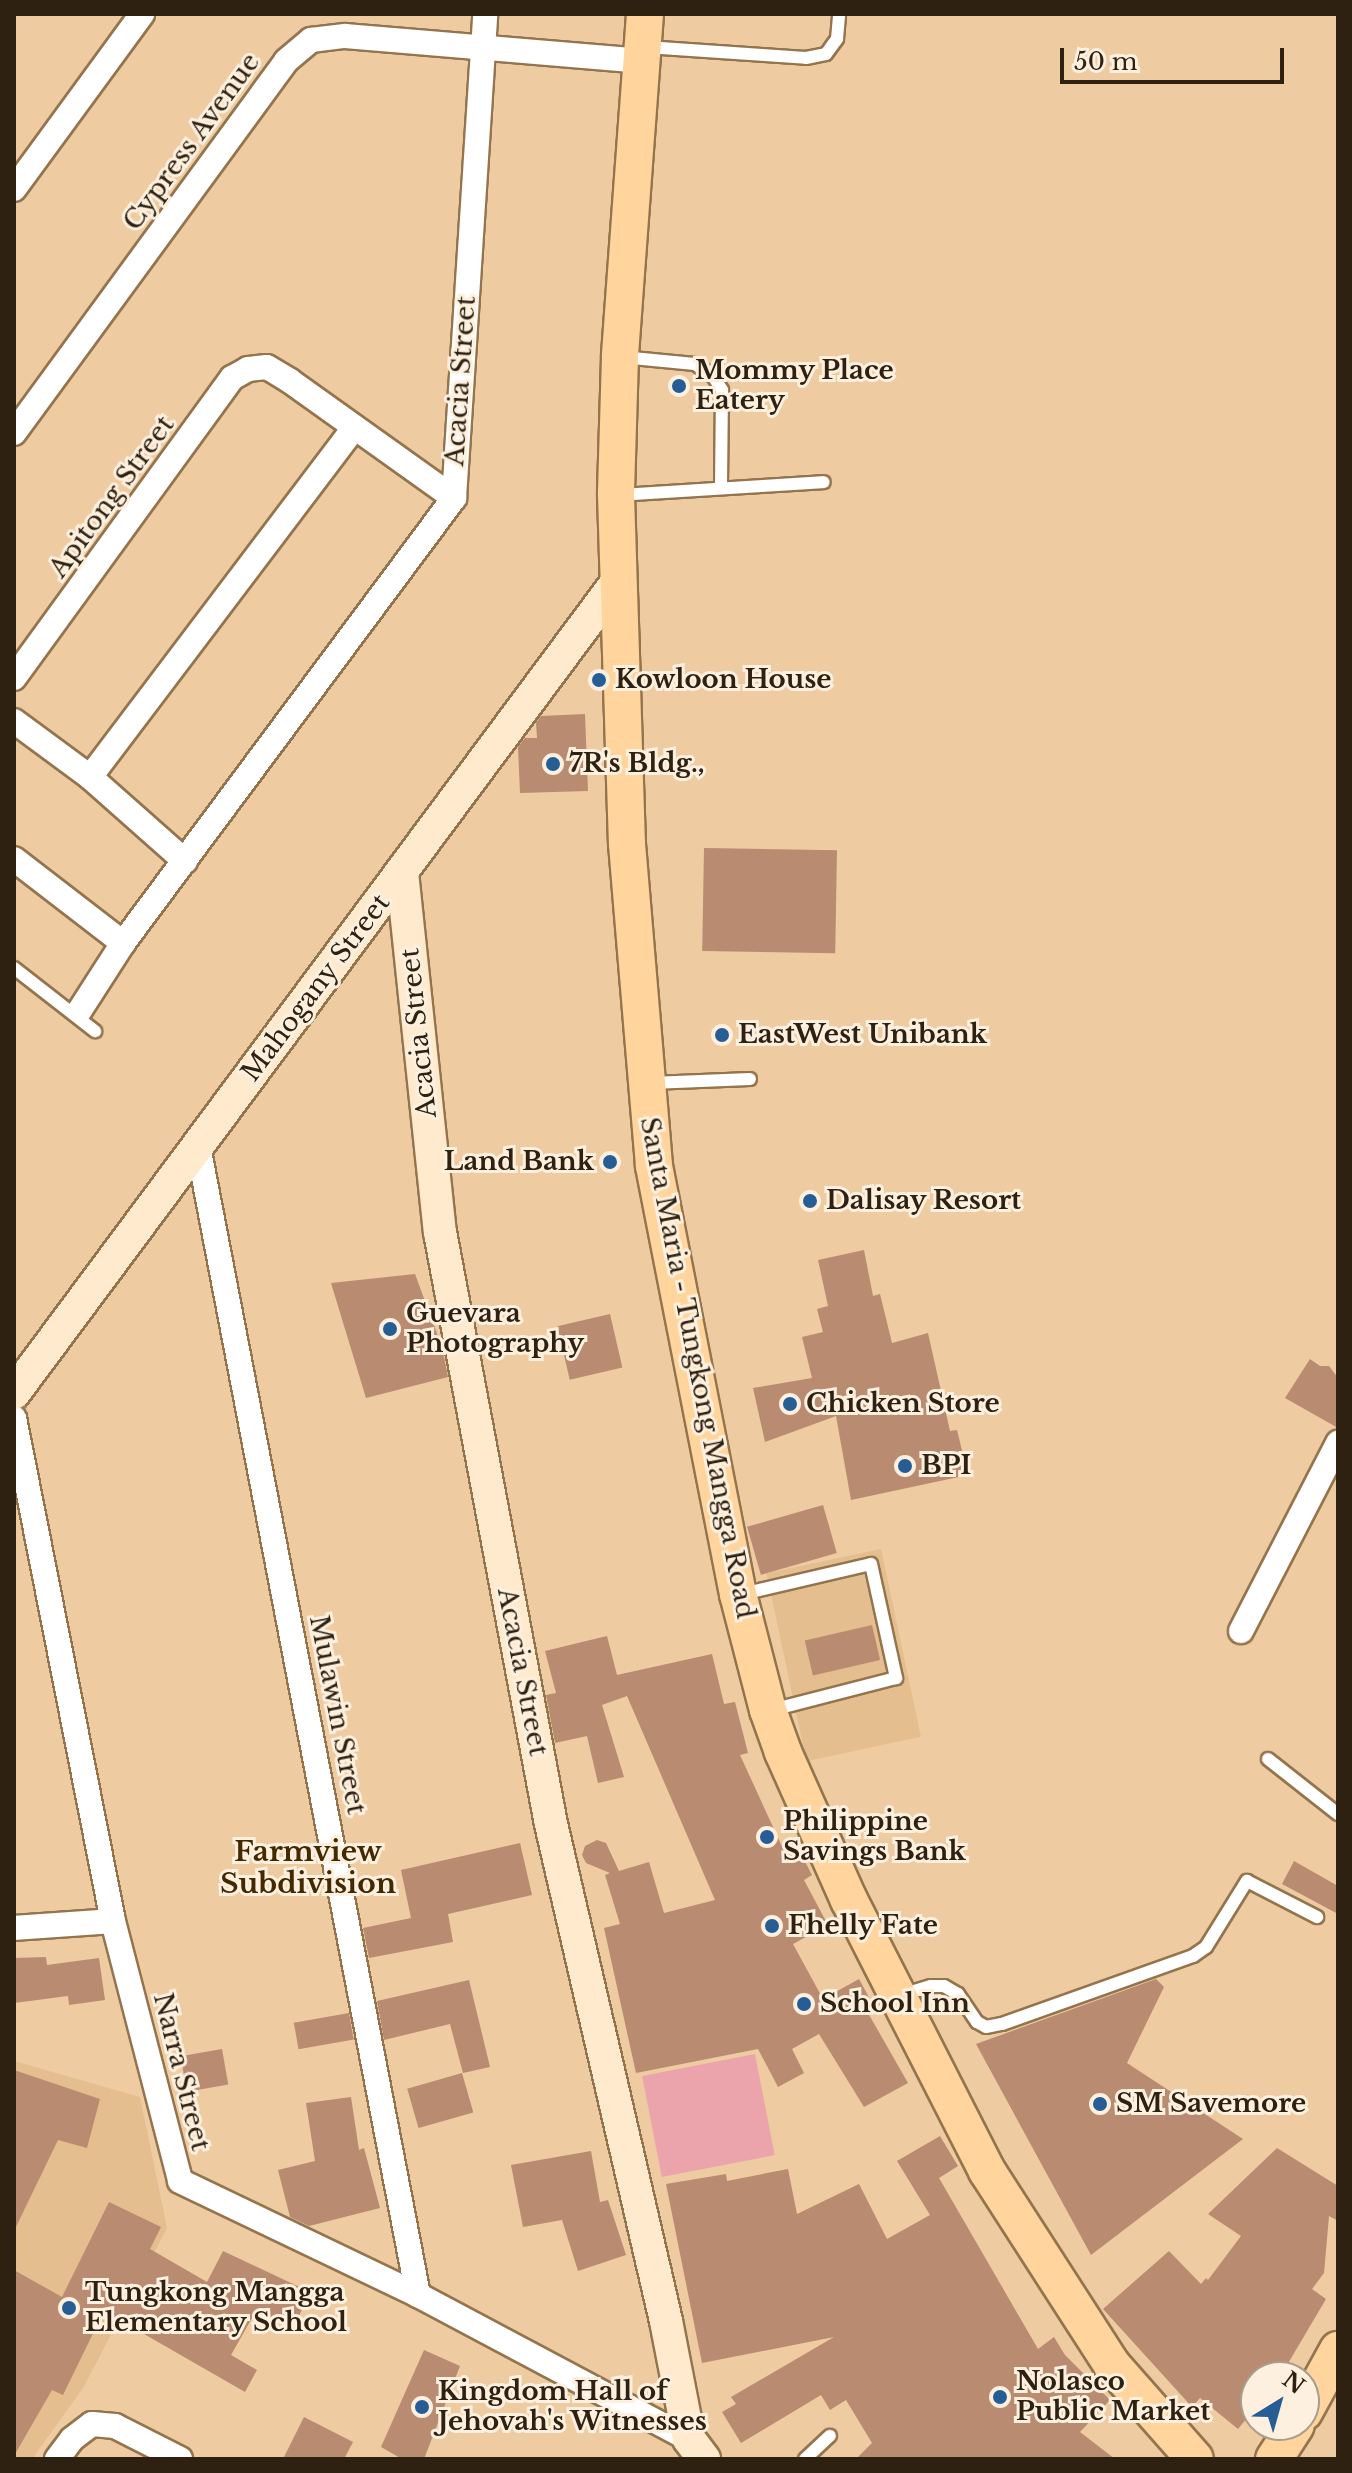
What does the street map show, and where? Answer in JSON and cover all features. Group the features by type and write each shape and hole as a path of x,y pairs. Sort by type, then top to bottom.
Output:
{"main road":[{"name":"Santa Maria - Tungkong Mangga Road","path":"643,41 620,357 616,495 627,844 644,1083 656,1179 738,1594 768,1710 849,1900 987,2171 1104,2354 1195,2459"},
{"path":"1320,2383 1338,2350"},
{"path":"1274,2459 1286,2441"}],"street":[{"path":"14,189 142,14"},
{"name":"Acacia Street","path":"80,1010 123,943 454,498 485,14"},
{"name":"Cypress Avenue","path":"14,433 294,54 311,40 345,36 483,47 643,41"},
{"name":"Apitong Street","path":"14,678 232,378 248,369 267,367 354,428"},
{"path":"90,777 354,428 454,498"},
{"name":"Mahogany Street","path":"14,1393 617,582"},
{"path":"14,721 90,777 185,861"},
{"path":"14,859 123,943"},
{"name":"Acacia Street","path":"402,872 443,1248 551,1824 696,2449"},
{"name":"Mulawin Street","path":"198,1146 418,2295"},
{"name":"Narra Street","path":"14,1418 113,1921 180,2181 418,2295 696,2449"},
{"path":"1241,1631 1338,1443"},
{"path":"14,1928 113,1921"},
{"path":"57,2459 72,2439 92,2424 115,2426 180,2459"}],"lane":[{"path":"643,41 806,58 826,54 837,39 839,14"},
{"path":"620,357 695,364 713,376 722,390 721,488"},
{"path":"616,495 824,482"},
{"path":"14,968 95,1031"},
{"path":"644,1083 750,1079"},
{"path":"738,1594 871,1564 896,1678 768,1710"},
{"path":"1268,1759 1338,1814"},
{"path":"898,1996 931,1986 944,1986 958,1994 977,2022 986,2027 1002,2024 1193,1956 1206,1947 1247,1881 1317,1917"},
{"path":"805,2459 830,2436"}],"shaded area":[{"path":"881,1549 921,1737 806,1761 767,1573"},
{"path":"755,2054 775,2155 662,2177 642,2076"},
{"name":"Tungkong Mangga Elementary School","path":"14,2061 140,2097 167,2228 83,2388 32,2459 14,2459"}],"building":[{"name":"7R's Bldg.,","path":"585,714 588,791 520,793 518,747 525,738 537,738 536,723 541,716"},
{"path":"704,848 837,850 835,953 702,951"},
{"path":"864,1250 873,1296 880,1294 892,1343 928,1333 950,1431 957,1430 968,1475 851,1500 836,1416 765,1442 753,1388 812,1378 802,1337 823,1332 817,1309 828,1306 818,1260"},
{"name":"Guevara Photography","path":"415,1274 442,1347 448,1377 366,1398 331,1283"},
{"path":"610,1314 622,1368 570,1380 557,1326"},
{"path":"1310,1359 1320,1366 1329,1366 1338,1378 1338,1428 1285,1398"},
{"path":"823,1505 837,1553 761,1575 747,1527"},
{"path":"872,1625 880,1660 813,1676 805,1641"},
{"path":"607,1636 617,1675 712,1654 724,1704 735,1702 748,1753 740,1755 785,1853 798,1848 812,1875 804,1880 828,1925 793,1944 823,1999 859,1979 871,2001 864,2006 908,2083 864,2107 819,2034 792,2049 804,2073 778,2087 758,2049 636,2073 604,1928 620,1924 605,1875 610,1873 586,1863 582,1855 585,1846 597,1840 606,1843 619,1871 649,1862 664,1913 715,1900 627,1696 602,1705 624,1777 598,1783 587,1736 555,1743 546,1695 556,1693 545,1651"},
{"path":"520,1843 532,1895 448,1914 453,1942 369,1958 363,1928 411,1918 401,1870"},
{"path":"1294,1861 1338,1886 1338,1914 1282,1884"},
{"path":"46,1957 47,1965 99,1958 105,2000 69,2005 68,1996 14,2003 14,1958"},
{"name":"SM Savemore","path":"1156,1979 1164,1987 1127,2063 1243,2139 1091,2255 976,2044"},
{"path":"469,1980 490,2067 463,2073 450,2024 384,2040 377,2001"},
{"path":"349,2013 354,2040 299,2049 294,2023"},
{"path":"222,2049 228,2084 187,2092 181,2056"},
{"path":"14,2070 100,2099 87,2148 58,2140 14,2231"},
{"path":"462,2073 473,2112 419,2128 407,2089"},
{"path":"351,2097 359,2150 364,2148 380,2208 309,2226 290,2217 278,2170 315,2161 306,2103"},
{"path":"940,2136 958,2166 939,2178 1038,2349 1054,2337 1065,2355 1110,2400 1080,2432 1115,2459 856,2459 872,2443 846,2400 830,2410 821,2395 741,2443 722,2412 736,2404 731,2397 834,2337 702,2363 666,2184 726,2174 727,2181 788,2169 797,2214 859,2184 887,2239 930,2215 897,2161"},
{"path":"1277,2148 1338,2186 1338,2221 1329,2216 1324,2273 1312,2289 1326,2299 1289,2361 1240,2361 1238,2429 1200,2398 1192,2407 1103,2309 1169,2251 1201,2284 1206,2278 1208,2280 1241,2236 1208,2214"},
{"path":"591,2151 600,2202 608,2200 626,2255 578,2271 562,2220 523,2227 511,2165"},
{"path":"109,2202 161,2227 150,2249 207,2282 223,2251 310,2292 293,2329 256,2311 231,2355 257,2370 245,2392 104,2311 63,2395 52,2390 14,2456 14,2270 62,2297"},
{"name":"Kingdom Hall of Jehovah's Witnesses","path":"424,2350 460,2366 424,2459 402,2459 381,2447"},
{"path":"304,2417 353,2442 344,2459 283,2459"}],"place":[{"name":"Mommy Place Eatery","path":"679,386"},
{"name":"Kowloon House","path":"599,680"},
{"name":"7R's Bldg.,","path":"553,764"},
{"name":"EastWest Unibank","path":"722,1035"},
{"name":"Land Bank","path":"610,1162"},
{"name":"Dalisay Resort","path":"810,1201"},
{"name":"Guevara Photography","path":"390,1329"},
{"name":"Chicken Store","path":"790,1404"},
{"name":"BPI","path":"905,1466"},
{"name":"Philippine Savings Bank","path":"767,1837"},
{"name":"Fhelly Fate","path":"772,1926"},
{"name":"School Inn","path":"804,2004"},
{"name":"SM Savemore","path":"1100,2104"},
{"name":"Tungkong Mangga Elementary School","path":"69,2308"},
{"name":"Nolasco Public Market","path":"1000,2397"},
{"name":"Kingdom Hall of Jehovah's Witnesses","path":"422,2407"}],"district":[{"name":"Farmview Subdivision","path":"308,1868"}]}
